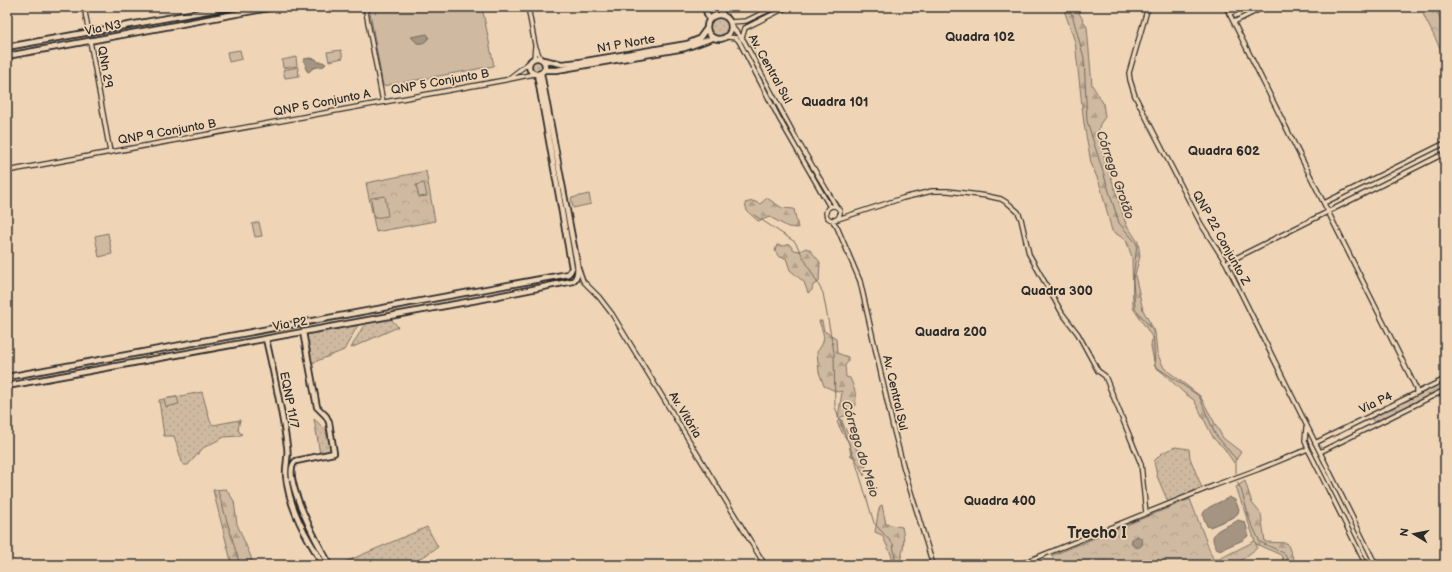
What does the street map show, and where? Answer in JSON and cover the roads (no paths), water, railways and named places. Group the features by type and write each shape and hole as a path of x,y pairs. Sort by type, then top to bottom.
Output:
{"main road":[{"path":"8,47 229,7"},
{"path":"256,10 266,7"},
{"name":"Via N3","path":"7,55 20,54 274,7"},
{"path":"705,7 709,20 707,28 709,35 713,38 721,40 728,36 731,32 731,25 727,18 723,16 719,7"},
{"path":"153,29 150,27 152,23 195,16 206,11"},
{"path":"709,20 715,16 723,16"},
{"path":"112,37 124,32 143,29 144,25 142,23"},
{"name":"N1 P Norte","path":"541,59 562,64 687,44 699,38 707,28"},
{"name":"N1 P Norte","path":"539,73 690,47 713,38"},
{"path":"20,54 17,51 19,48 52,39"},
{"path":"7,55 13,51 12,48 8,47"},
{"path":"539,73 545,64 541,59 534,58 530,62 529,68 539,73 542,80 577,263 578,270 575,279 571,283"},
{"path":"542,80 552,71"},
{"name":"Via P2","path":"7,376 452,296 570,272 572,268 539,73"},
{"name":"Via P2","path":"7,386 571,283"},
{"path":"452,296 449,297 447,301 450,304 453,304"},
{"path":"437,298 441,298 443,301 442,305 438,307"},
{"path":"349,314 351,323"},
{"path":"342,316 343,324"},
{"path":"303,332 317,407 326,416 329,422 334,453 296,461 292,464 291,470 295,491 304,515 330,565"},
{"path":"215,339 215,345 218,348"},
{"name":"EQNP 11/7","path":"266,339 275,376 288,447 287,483 290,497 301,524 324,565"},
{"path":"208,340 209,349"},
{"path":"86,362 87,371"},
{"path":"80,363 82,367 81,372"},
{"path":"298,517 304,515"},
{"path":"301,524 307,522"}],"street":[{"path":"84,7 89,33"},
{"path":"365,7 383,102"},
{"path":"528,7 535,45 541,59"},
{"path":"731,25 746,21 768,10 787,7"},
{"name":"QNP 22 Conjunto Z","path":"1148,7 1129,73 1135,96 1201,224 1226,263 1374,564"},
{"path":"1226,7 1416,388 1416,394"},
{"path":"1229,14 1243,7"},
{"path":"1234,22 1264,7"},
{"path":"742,38 742,33 745,28 771,15 778,8"},
{"path":"768,10 772,12 771,15"},
{"name":"Av. Central Sul","path":"731,25 742,38 797,140 842,216"},
{"name":"Av. Central Sul","path":"728,36 736,38 739,41 784,126 830,207 826,214 829,219 835,220 860,281 893,427 933,565"},
{"name":"QNn 29","path":"90,41 110,152"},
{"path":"534,58 535,45"},
{"path":"503,81 530,62"},
{"name":"N1 P Norte","path":"503,81 539,73"},
{"name":"QNP 5 Conjunto B","path":"383,102 503,81"},
{"name":"QNP 5 Conjunto A","path":"228,131 383,102"},
{"name":"QNP 9 Conjunto B","path":"7,171 228,131"},
{"path":"1324,203 1445,143"},
{"path":"1427,152 1427,157 1431,160"},
{"path":"1226,263 1445,153"},
{"path":"1418,156 1424,159 1422,165"},
{"path":"835,220 842,216 903,198 938,190 998,198 1009,204 1018,212 1029,254 1062,313 1078,334 1098,371 1105,376 1141,464 1146,512"},
{"path":"830,207 836,206"},
{"path":"571,283 583,281 577,263"},
{"name":"Av. Vitória","path":"583,281 612,314 765,565"},
{"name":"Via P4","path":"1315,443 1445,379"},
{"path":"1416,388 1422,390"},
{"name":"Via P4","path":"1320,452 1445,390"},
{"path":"1367,418 1370,426"},
{"path":"1306,427 1305,440 1308,449 1366,565"},
{"path":"1305,440 1312,437"},
{"path":"1018,565 1146,512 1308,449"},
{"path":"1327,486 1332,488 1335,484"},
{"path":"1331,495 1339,491"}],"waterway":[{"name":"Córrego Grotão","path":"1070,7 1084,58 1087,121 1119,223 1137,244 1133,280 1135,308 1153,331 1155,366 1199,396 1215,434 1236,459 1236,473"},
{"name":"Córrego do Meio","path":"754,215 795,242 823,293 834,352 835,407 856,463 874,523 893,544 896,565"},
{"name":"Córrego Grotão","path":"1237,482 1241,489 1250,521 1260,542 1284,553 1290,565"},
{"path":"218,491 240,565"}],"district":[{"name":"Quadra 102","path":"980,37"},
{"name":"Quadra 101","path":"835,102"},
{"name":"Quadra 602","path":"1224,151"},
{"name":"Quadra 300","path":"1057,291"},
{"name":"Quadra 200","path":"951,332"},
{"name":"Quadra 400","path":"1000,501"},
{"name":"Trecho I","path":"1097,533"}]}
